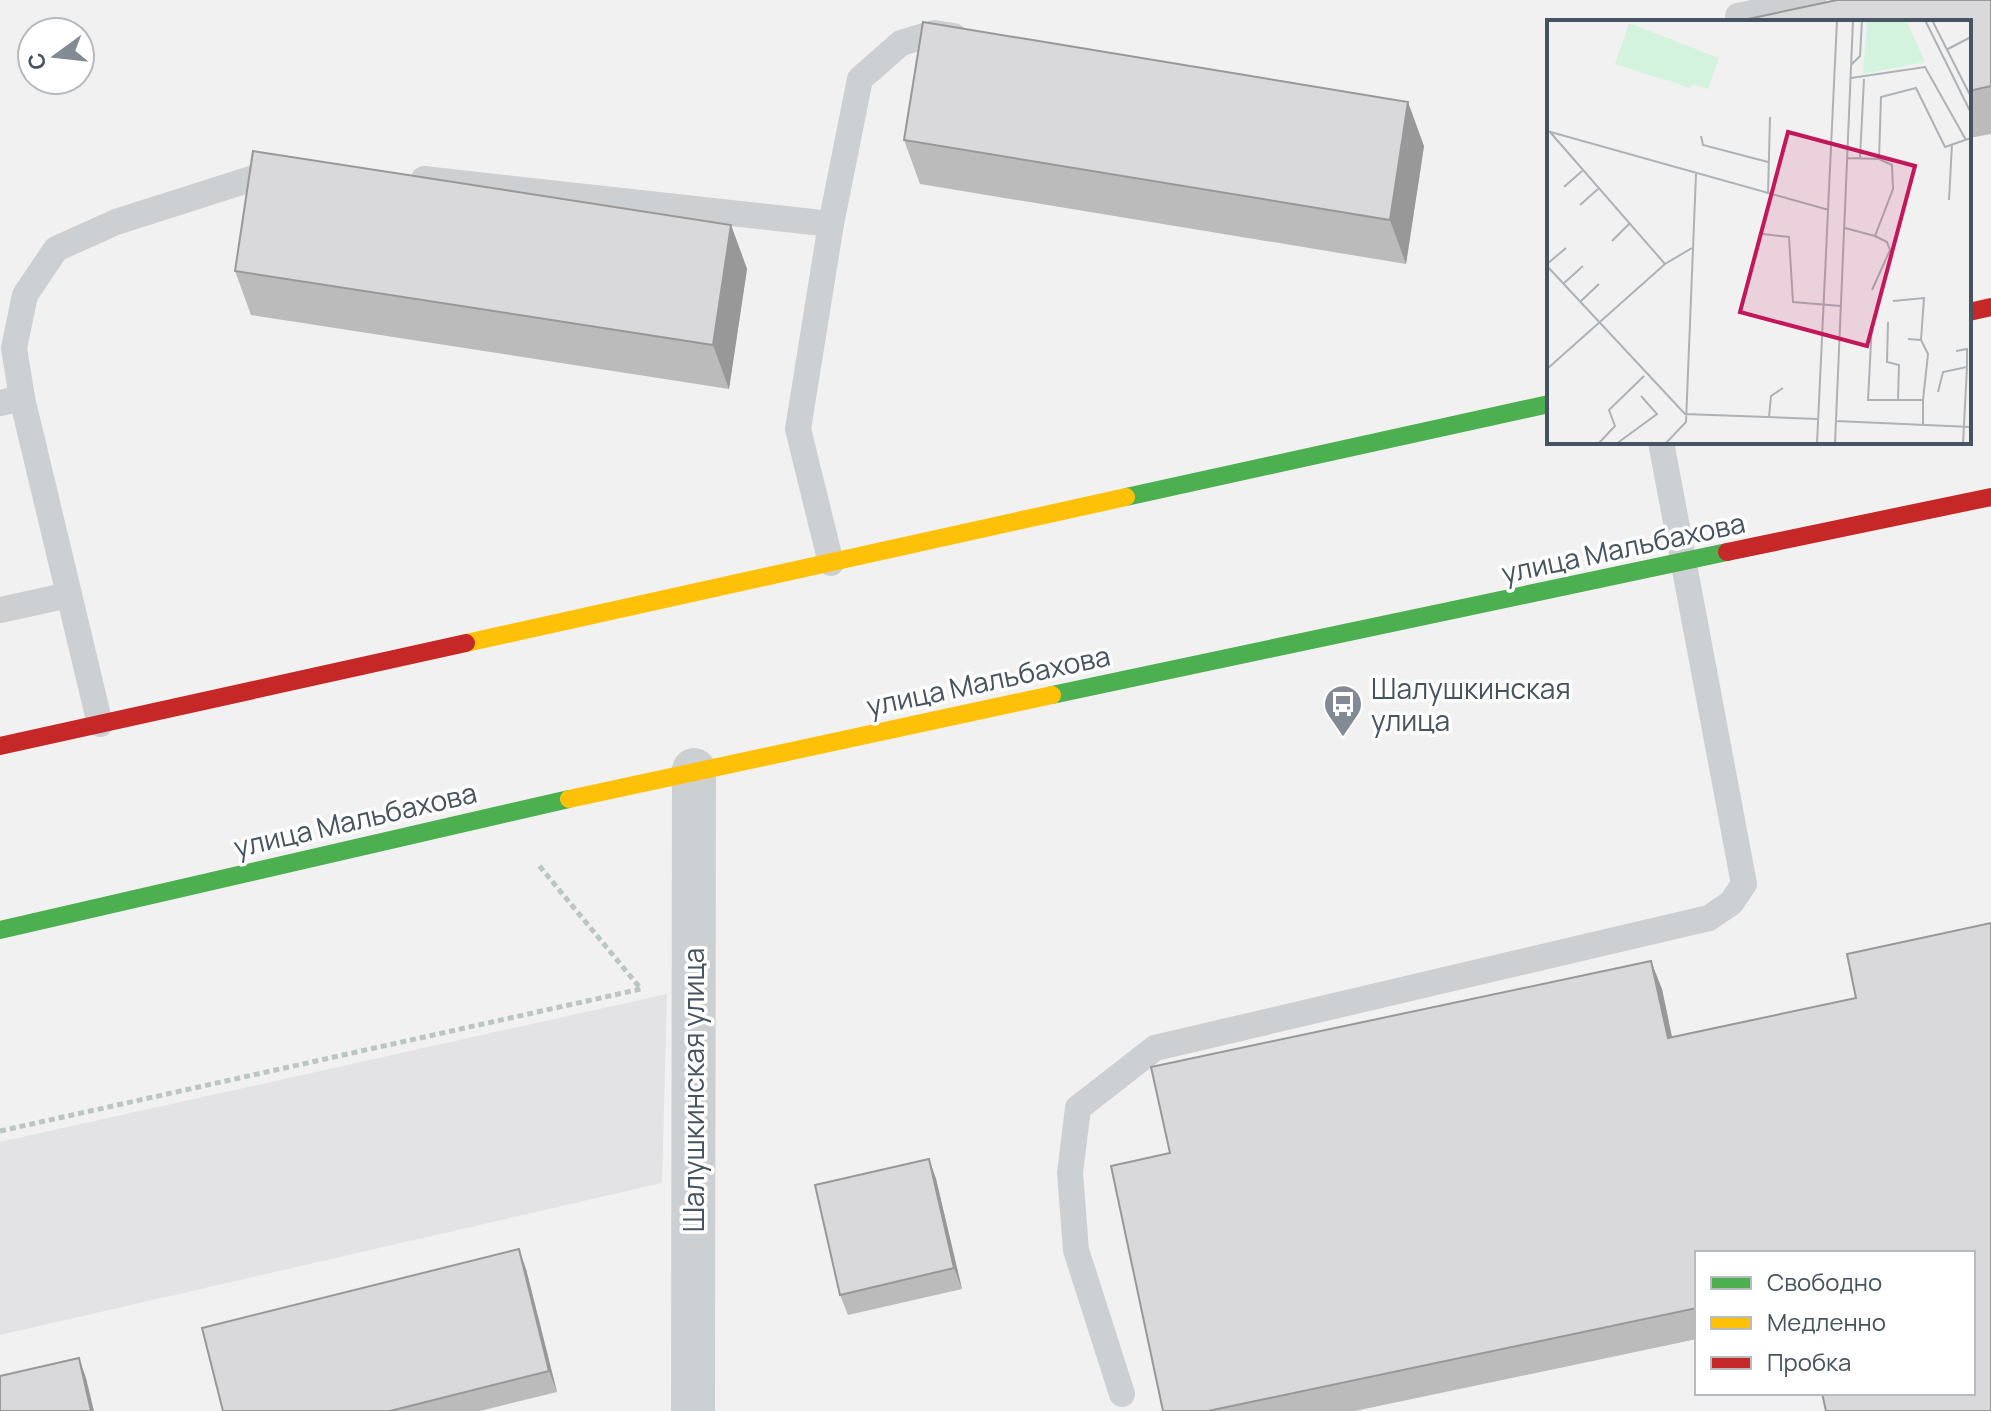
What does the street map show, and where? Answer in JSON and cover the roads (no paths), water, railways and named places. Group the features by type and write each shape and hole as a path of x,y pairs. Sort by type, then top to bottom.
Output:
{"main road":[{"path":"1971,312 1991,307"},
{"path":"0,746 1547,404"},
{"name":"улица Мальбахова","path":"0,930 694,770 1991,497"}],"street":[{"name":"Шалушкинская улица","path":"693,1411 694,770"}],"lane":[{"path":"1738,16 1813,0"},
{"path":"831,563 798,429 831,224 860,79 901,43 934,33 981,41"},
{"path":"100,724 69,595 11,400 14,348 25,295 56,249 116,222 294,165 310,167"},
{"path":"404,177 831,224"},
{"path":"1122,1394 1076,1250 1070,1173 1078,1108 1155,1048 1709,918 1731,903 1744,884 1661,444"},
{"path":"0,610 69,595"}],"place":[{"name":"Шалушкинская улица","path":"1343,738"}]}
